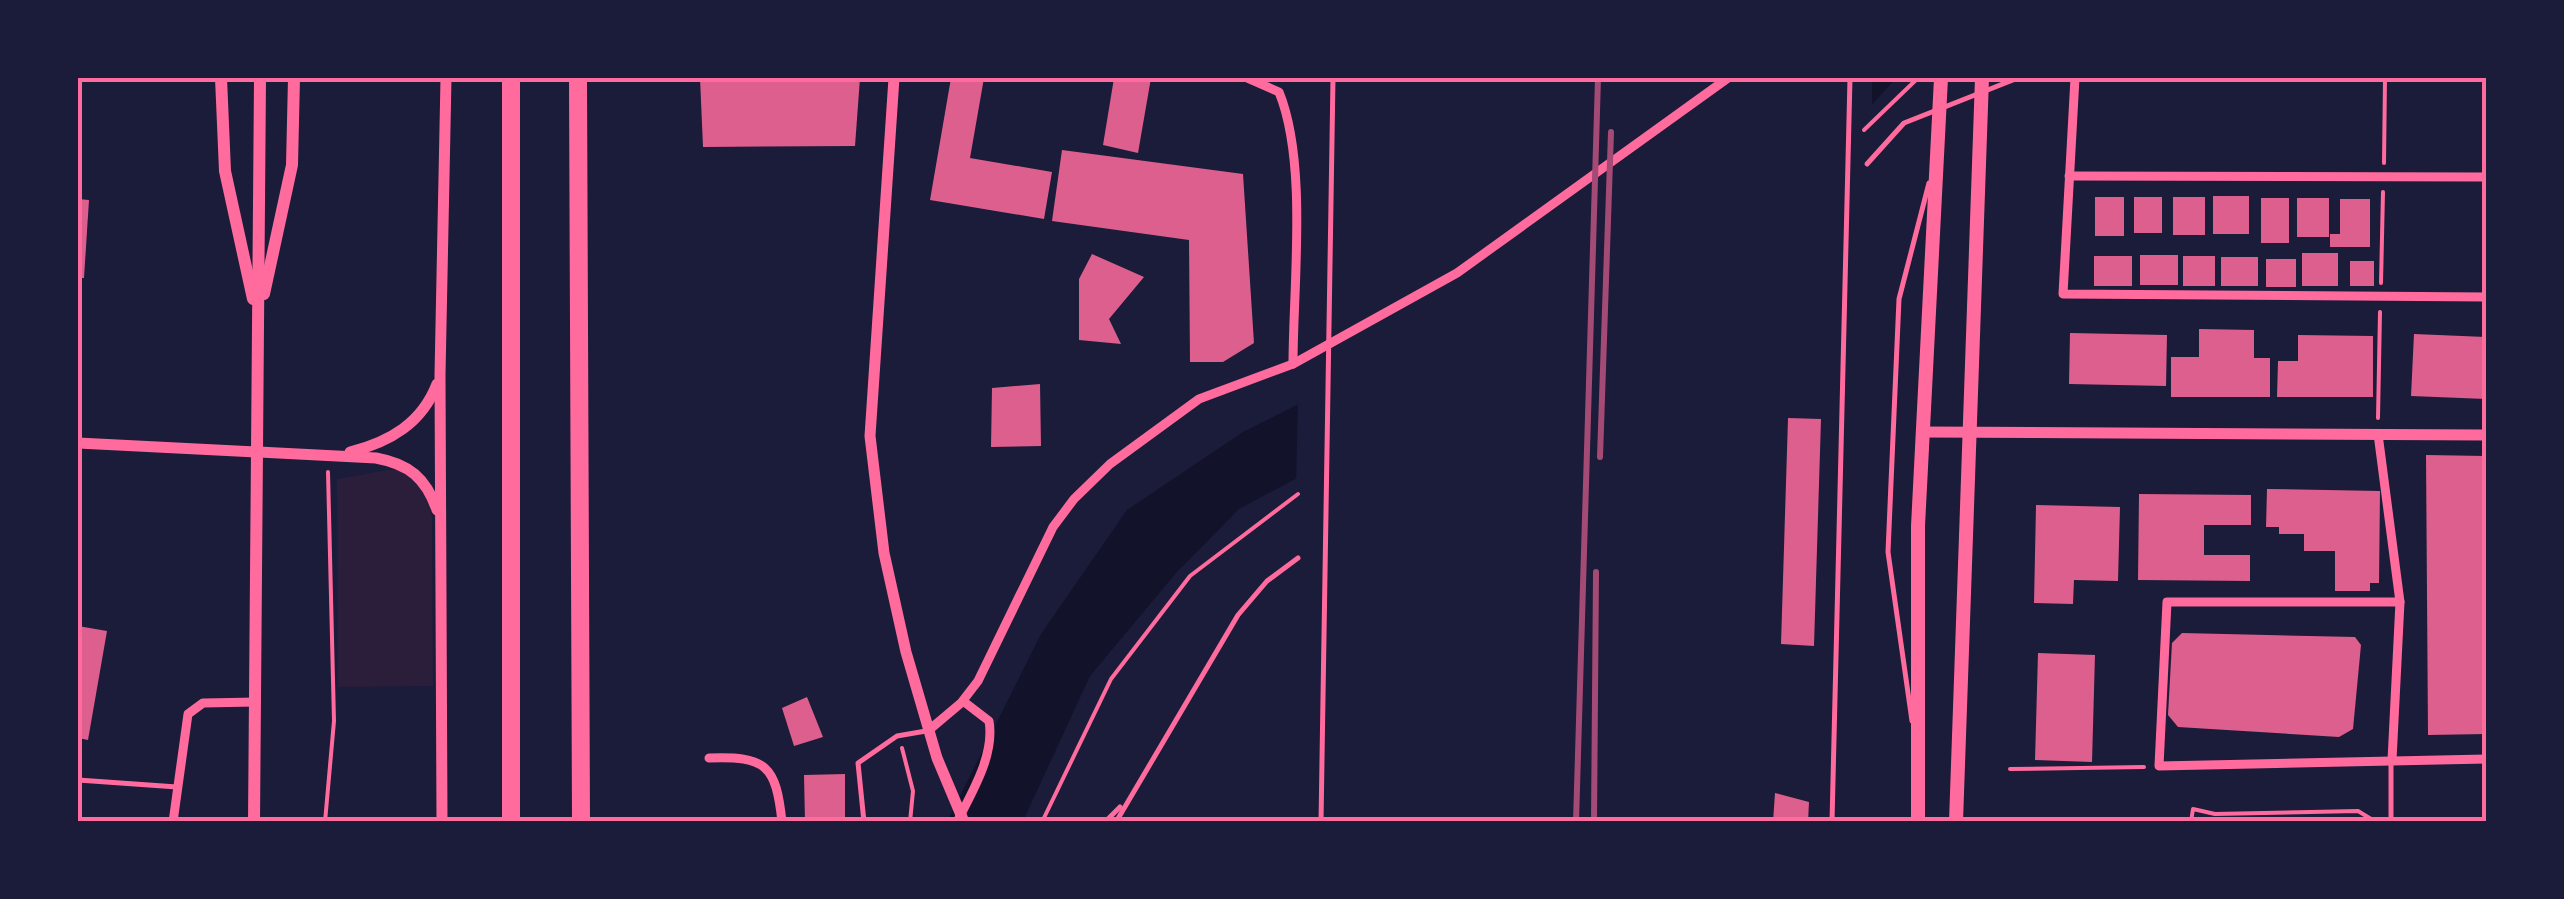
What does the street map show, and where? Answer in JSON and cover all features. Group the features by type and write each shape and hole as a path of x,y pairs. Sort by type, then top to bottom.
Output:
{"highway":[{"path":"511,78 511,822"},
{"path":"578,78 582,822"}],"main road":[{"path":"222,78 224,171 258,321"},
{"path":"254,822 260,78"},
{"path":"258,321 292,165 294,78"},
{"path":"1918,822 1918,526 1941,78"},
{"path":"1956,822 1966,433 1982,78"}],"street":[{"path":"442,822 440,375 446,78"},
{"path":"894,78 870,436 884,553 937,758 961,822"},
{"path":"1247,78 1279,92 1286,111 1293,170 1292,364"},
{"path":"929,730 963,701 978,681 1052,527 1074,498 1158,426 1199,399 1292,364 1457,274 1728,78"},
{"path":"2075,78 2063,294 2486,297"},
{"path":"2069,176 2486,177"},
{"path":"341,455 396,436 429,405 440,375"},
{"path":"1924,432 2486,435"},
{"path":"2378,434 2400,602 2392,760"},
{"path":"78,443 327,454 401,463 430,491 441,520"},
{"path":"2400,602 2167,602 2159,766 2486,759"},
{"path":"961,822 986,759 990,734 989,721 963,701"},
{"path":"173,822 188,714 203,703 256,702"},
{"path":"709,758 751,758 764,764 772,772 782,822"}],"lane":[{"path":"1320,822 1333,78"},
{"path":"1832,822 1850,78"},
{"path":"1867,164 1904,122 2018,78"},
{"path":"1919,769 1888,552 1898,299 1936,156"},
{"path":"1116,822 1238,615 1267,581 1298,558"},
{"path":"864,822 858,763 897,736 929,730"},
{"path":"2390,822 2392,760"},
{"path":"78,780 176,787"},
{"path":"1104,822 1126,802"}],"path":[{"path":"1864,130 1918,78"},
{"path":"2378,434 2386,78"},
{"path":"325,822 334,721 327,454"},
{"path":"1042,822 1110,679 1190,576 1298,494"},
{"path":"897,736 912,781 910,822"},
{"path":"2010,769 2159,766"},
{"path":"2191,822 2193,809 2215,814 2358,811 2376,822"}],"shaded area":[{"path":"1829,78 1896,78 1801,184 1428,408 1239,509 1176,573 1090,676 1023,821 947,822 1041,634 1127,510 1243,432 1750,178"},
{"path":"394,469 410,476 420,487 432,517 433,686 338,687 337,479"}],"pier":[{"path":"1823,78 1872,78 1872,112 1804,188 1431,412 1296,484 1298,399 1747,174"}],"building":[{"path":"700,78 860,78 855,146 703,147"},
{"path":"951,78 984,78 970,158 1052,172 1044,219 930,200"},
{"path":"1114,78 1151,78 1138,153 1103,145"},
{"path":"1062,150 1243,174 1254,343 1223,362 1190,362 1189,240 1052,221"},
{"path":"2213,196 2249,196 2249,234 2213,234"},
{"path":"2095,197 2124,197 2124,236 2095,236"},
{"path":"2134,197 2162,197 2162,233 2134,233"},
{"path":"2173,197 2205,197 2205,235 2173,235"},
{"path":"2261,198 2289,198 2289,243 2261,243"},
{"path":"2297,198 2329,198 2329,237 2297,237"},
{"path":"78,199 89,200 84,278 78,278"},
{"path":"2340,199 2370,199 2370,247 2330,247 2330,234 2340,234"},
{"path":"2302,253 2338,253 2338,286 2302,286"},
{"path":"1092,254 1144,277 1109,319 1121,344 1079,340 1079,279"},
{"path":"2140,255 2178,255 2178,285 2140,285"},
{"path":"2094,256 2132,256 2132,286 2094,286"},
{"path":"2183,256 2215,256 2215,286 2183,286"},
{"path":"2221,257 2258,257 2258,286 2221,286"},
{"path":"2266,259 2296,259 2296,287 2266,287"},
{"path":"2350,261 2374,261 2374,286 2350,286"},
{"path":"2199,329 2254,330 2254,358 2270,358 2270,397 2171,397 2171,357 2199,357"},
{"path":"2070,333 2167,335 2166,386 2069,384"},
{"path":"2414,334 2486,337 2486,399 2411,396"},
{"path":"2298,335 2373,336 2373,397 2277,397 2278,361 2298,361"},
{"path":"1040,384 1041,446 991,447 992,388"},
{"path":"1788,418 1821,419 1814,646 1781,644"},
{"path":"2426,455 2486,456 2486,734 2428,735"},
{"path":"2267,489 2380,491 2379,583 2370,583 2370,591 2335,591 2335,551 2304,551 2304,534 2279,534 2279,527 2266,527"},
{"path":"2139,494 2251,495 2251,525 2204,525 2204,555 2250,555 2250,581 2138,580"},
{"path":"2036,505 2120,507 2118,581 2074,580 2073,604 2034,603"},
{"path":"78,626 107,631 88,740 78,738"},
{"path":"2182,633 2355,637 2361,645 2353,729 2339,737 2178,727 2168,715 2172,643"},
{"path":"2038,653 2095,655 2092,762 2035,760"},
{"path":"807,697 823,737 794,746 782,708"},
{"path":"845,774 845,822 805,822 804,775"},
{"path":"1775,793 1809,802 1808,822 1773,822"}],"railway":[{"path":"1576,822 1598,78"},
{"path":"1600,457 1611,132"},
{"path":"1594,822 1596,572"}]}
